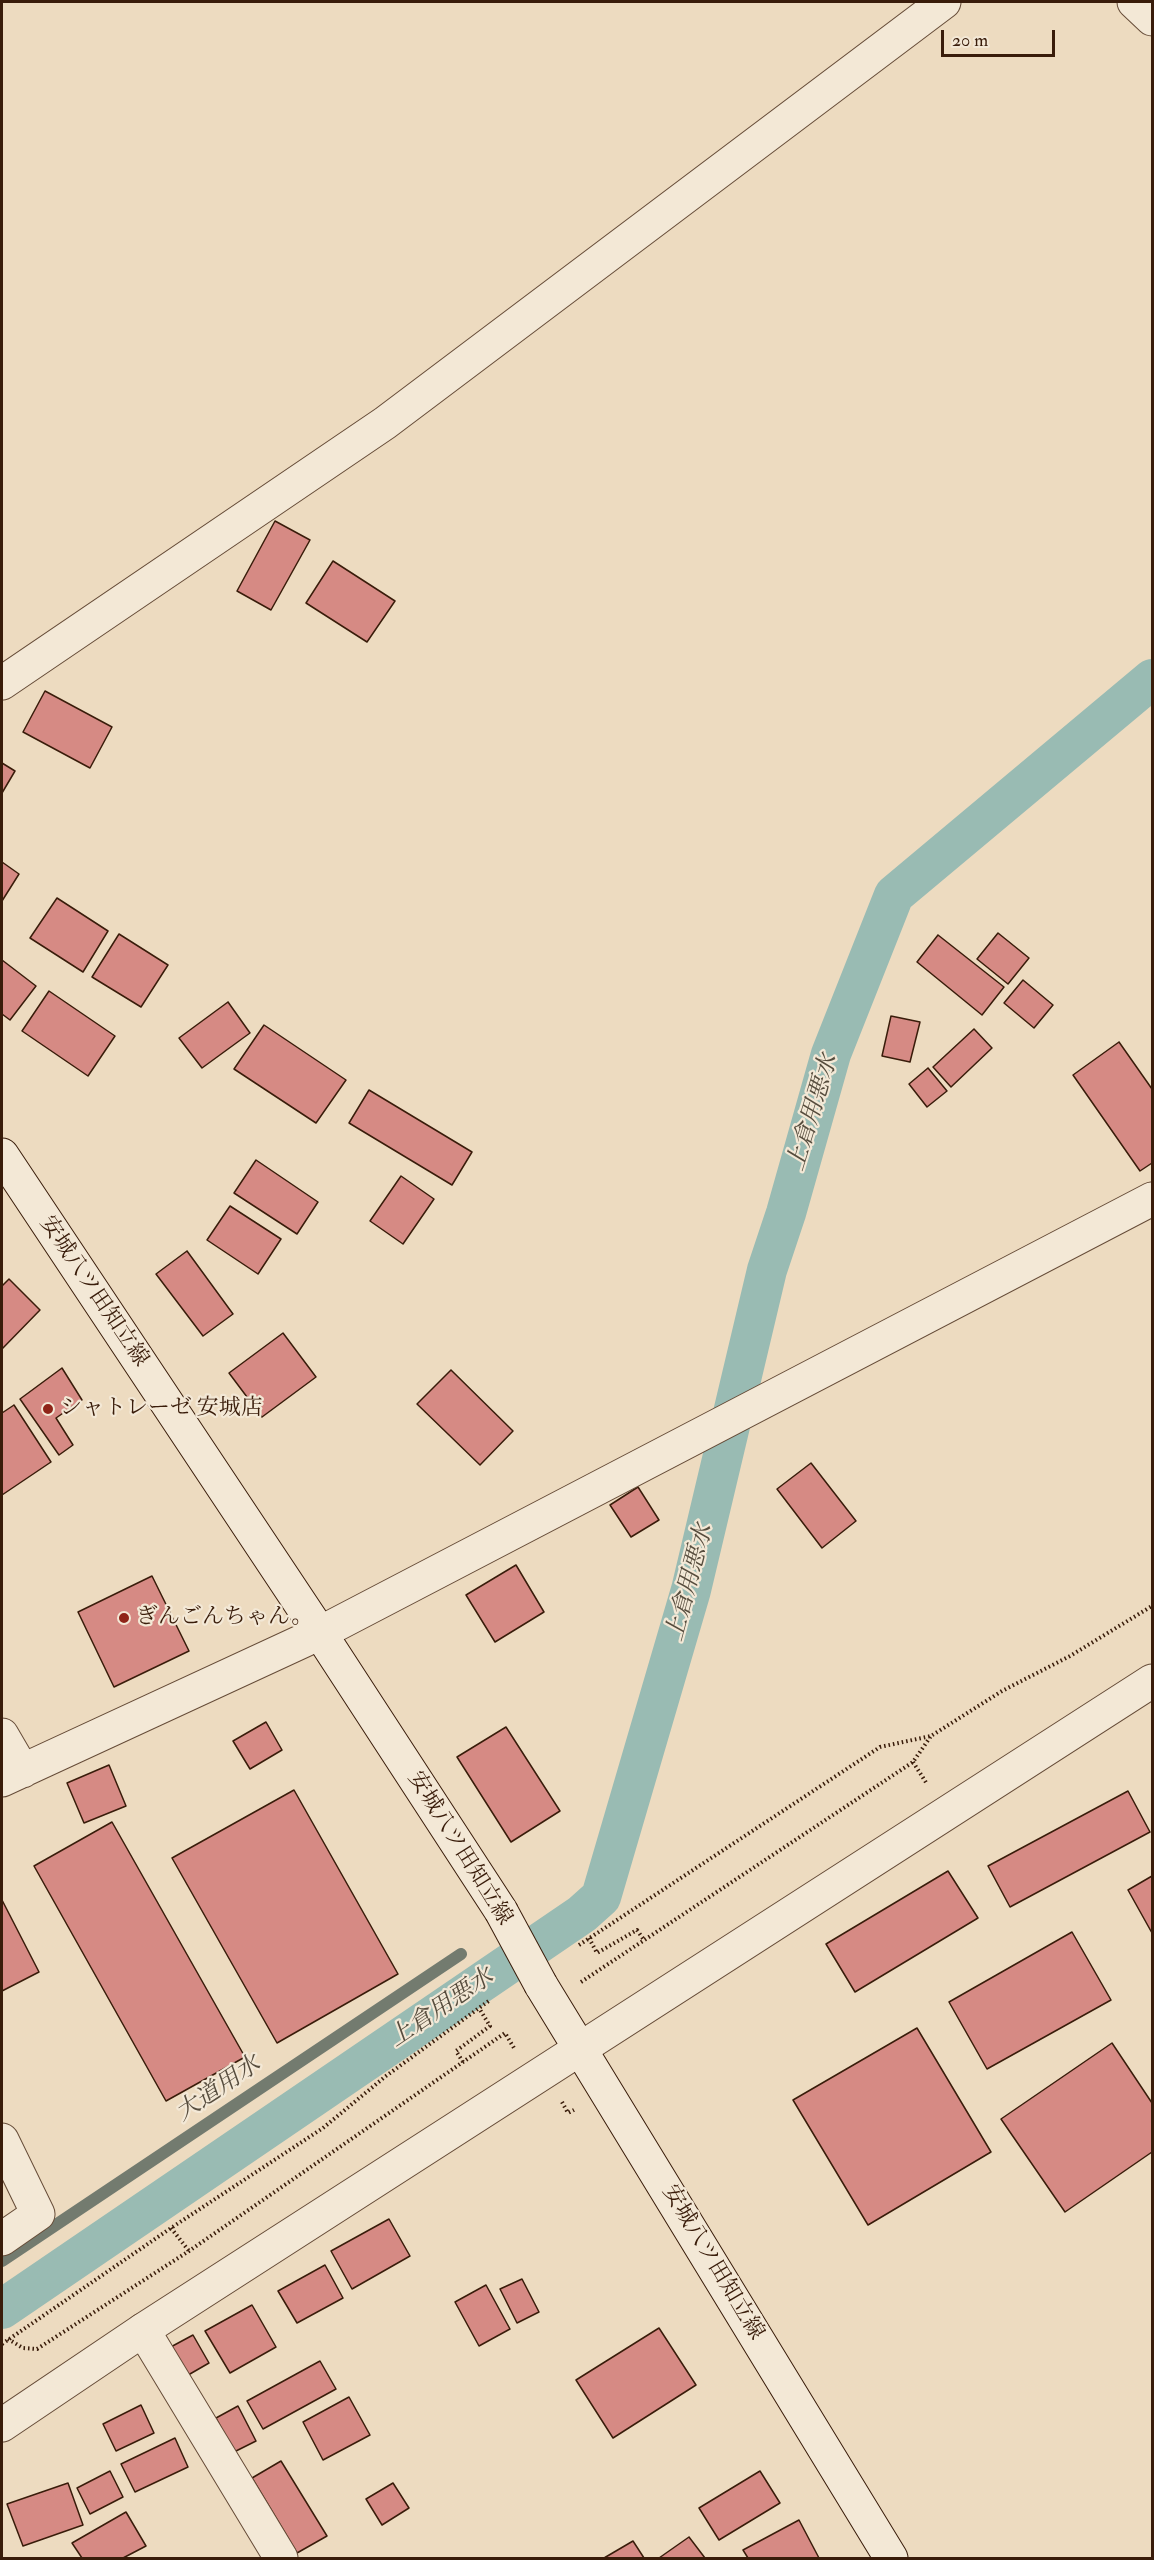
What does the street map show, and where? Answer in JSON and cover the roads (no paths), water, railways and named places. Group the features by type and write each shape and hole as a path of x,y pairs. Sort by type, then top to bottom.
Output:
{"street":[{"path":"2,683 385,423 944,2"},
{"name":"安城八ツ田知立線","path":"2,1155 320,1633 501,1911 541,1985 891,2559"},
{"path":"2,1735 12,1775 320,1633 1152,1199"},
{"path":"2,2425 143,2330 1152,1681"},
{"path":"2,2140 38,2214 2,2239"},
{"path":"143,2330 281,2559"}],"waterway":[{"name":"上倉用悪水","path":"2,2309 582,1914 601,1897 691,1590 767,1270 786,1213 831,1054 894,895 1152,679"},
{"name":"大道用水","path":"2,2261 461,1954"}],"place":[{"name":"シャトレーゼ 安城店","path":"48,1409"},
{"name":"ぎんごんちゃん。","path":"124,1618"}]}
